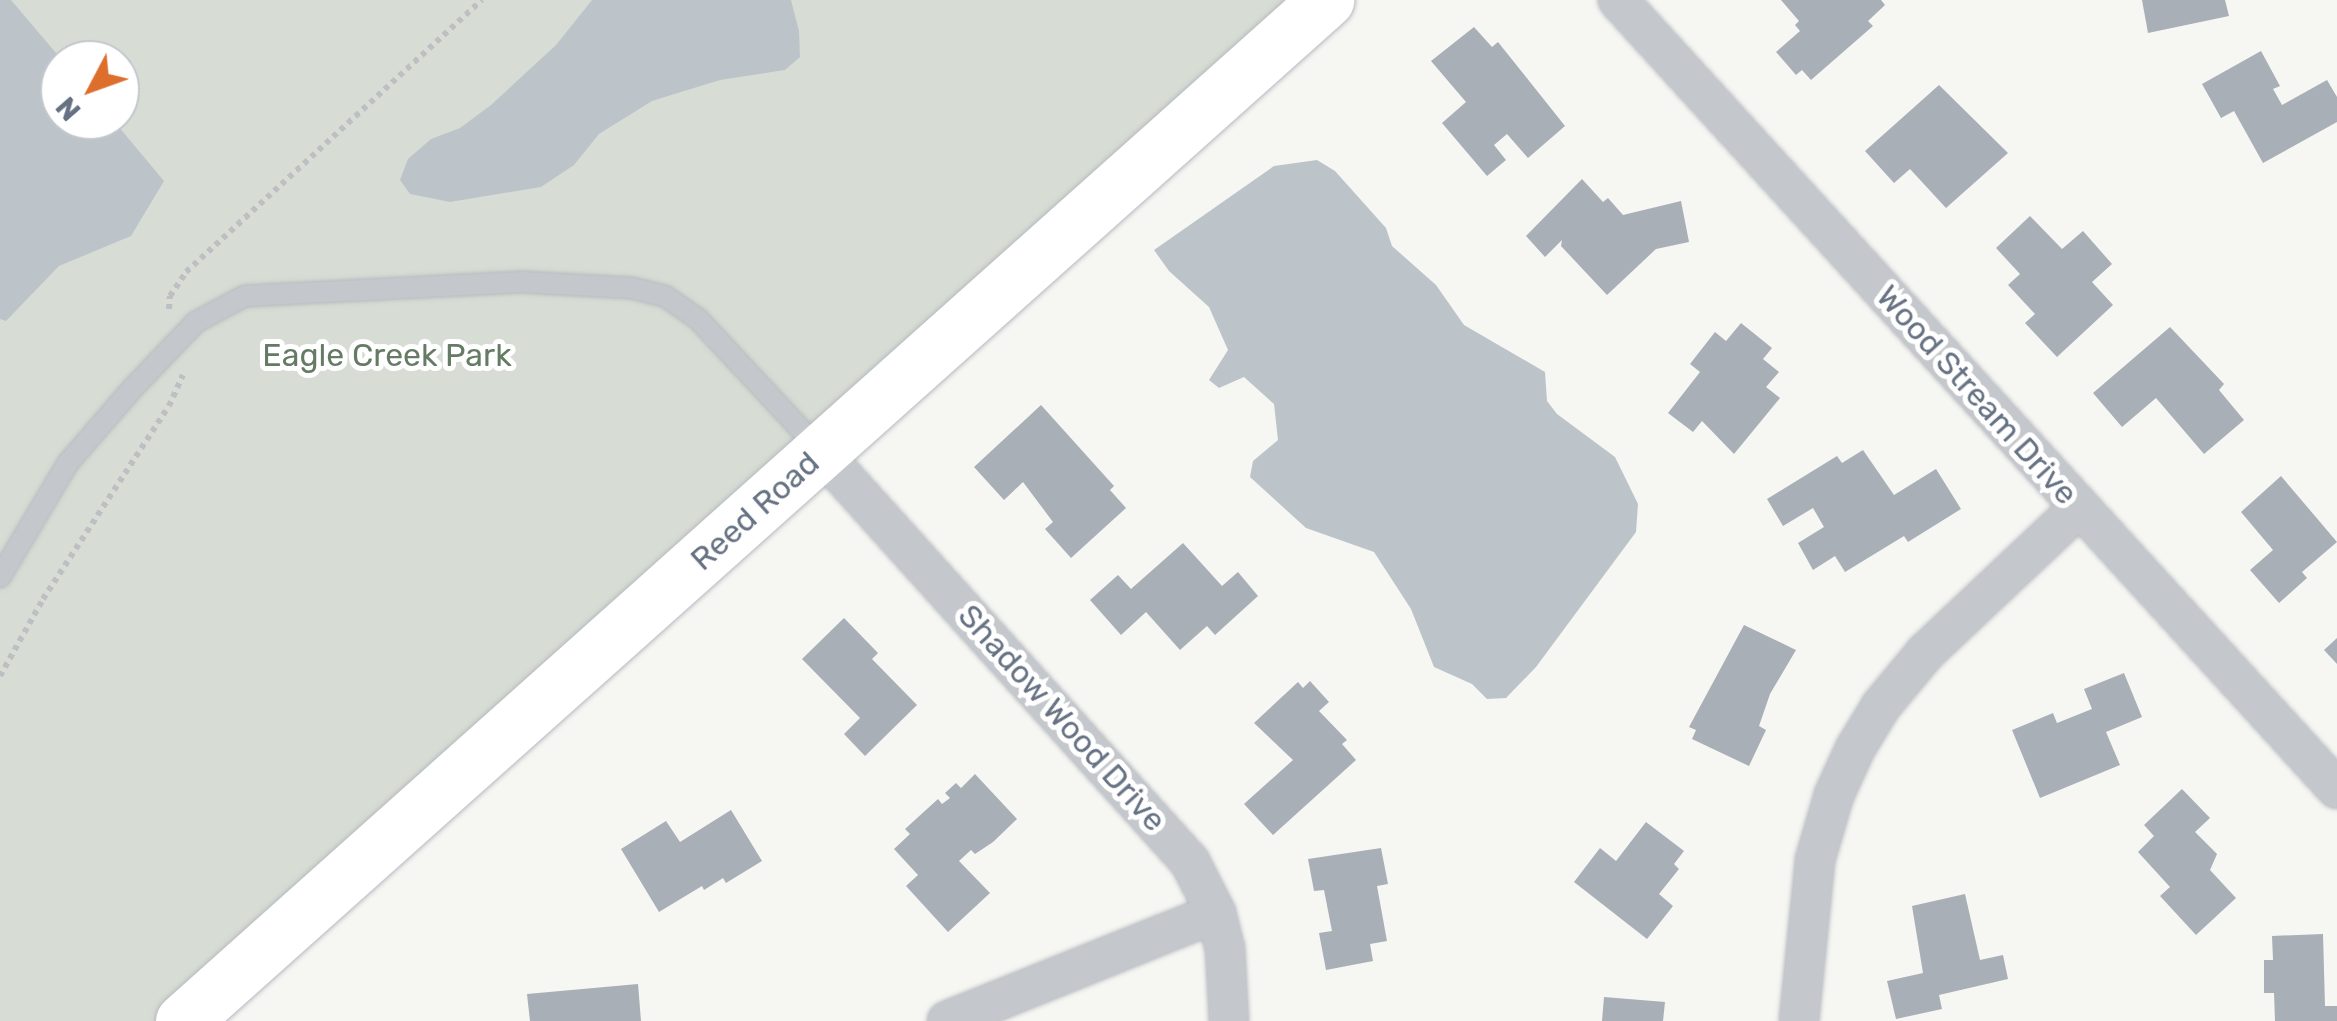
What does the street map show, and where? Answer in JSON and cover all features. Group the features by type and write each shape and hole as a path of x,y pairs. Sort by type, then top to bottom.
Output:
{"main road":[{"name":"Reed Road","path":"183,1021 1326,0"}],"street":[{"name":"Wood Stream Drive","path":"1618,0 2337,789"},
{"name":"Shadow Wood Drive","path":"821,452 1190,862 1216,913 1228,964 1230,1021"},
{"path":"1799,1021 1815,860 1834,796 1855,749 1881,706 1925,654 2080,507"},
{"path":"946,1021 1216,913"}],"lane":[{"path":"0,576 68,463 133,388 196,322 245,296 522,282 632,288 665,296 697,318 821,452"}],"green space":[{"name":"Eagle Creek Park","path":"0,0 1316,0 172,1021 0,1021"}],"shaded area":[{"path":"0,0 11,0 45,40 40,40 40,140 130,140 164,181 131,236 59,266 6,321 0,319"},
{"path":"592,0 791,0 799,31 800,57 785,70 720,80 652,101 599,134 574,165 541,187 450,202 410,194 400,180 408,159 431,139 460,128 491,105 556,45"},
{"path":"1317,160 1335,171 1386,228 1392,246 1436,285 1464,325 1545,372 1547,401 1557,414 1615,457 1638,504 1636,532 1536,667 1506,698 1487,699 1472,684 1434,667 1411,609 1374,552 1306,528 1250,477 1253,461 1278,440 1274,404 1244,377 1219,388 1209,380 1228,350 1209,307 1169,271 1154,250 1274,166"}],"building":[{"path":"1781,0 1881,0 1885,5 1868,21 1873,26 1811,80 1802,70 1796,75 1776,52 1800,31 1795,25 1799,21"},
{"path":"2142,0 2225,0 2229,16 2148,33"},
{"path":"1474,27 1492,47 1498,42 1565,126 1528,158 1507,134 1494,145 1506,160 1487,176 1442,123 1466,102 1431,61"},
{"path":"2261,51 2280,86 2273,89 2282,105 2327,80 2337,97 2337,122 2263,163 2234,111 2221,118 2202,84"},
{"path":"1939,85 2008,153 1946,208 1910,169 1894,183 1865,151"},
{"path":"1582,179 1603,202 1608,198 1623,215 1681,201 1689,242 1656,249 1607,295 1561,246 1562,240 1545,257 1526,236"},
{"path":"2030,216 2062,249 2083,231 2112,264 2092,282 2113,305 2057,357 2025,323 2035,314 2008,285 2020,274 1996,248"},
{"path":"1741,323 1772,348 1763,359 1779,372 1766,387 1780,398 1734,454 1702,421 1693,432 1668,413 1700,372 1690,364 1715,332 1726,341"},
{"path":"2170,327 2224,384 2219,390 2244,420 2204,454 2156,398 2122,427 2093,393"},
{"path":"1041,405 1114,486 1110,490 1126,508 1071,558 1045,529 1053,522 1023,482 1004,500 974,467"},
{"path":"1863,450 1894,495 1936,469 1961,509 1908,542 1904,536 1845,572 1835,556 1813,570 1798,543 1824,527 1813,508 1783,526 1767,499 1837,456 1842,463"},
{"path":"2281,476 2337,542 2302,572 2307,578 2279,603 2250,570 2273,550 2241,512"},
{"path":"1183,543 1222,586 1238,572 1258,596 1215,635 1207,626 1180,650 1146,612 1121,635 1090,600 1118,575 1131,589"},
{"path":"844,618 878,653 872,659 917,705 865,756 844,734 860,718 802,659"},
{"path":"1744,625 1796,650 1770,694 1759,726 1766,730 1749,766 1692,739 1696,730 1689,727"},
{"path":"2337,638 2337,664 2324,650"},
{"path":"2124,673 2142,717 2106,732 2120,765 2040,798 2012,730 2053,713 2057,723 2092,709 2084,689"},
{"path":"1310,681 1329,702 1319,711 1347,740 1342,744 1356,760 1273,835 1244,804 1293,760 1254,723 1298,682 1303,688"},
{"path":"975,774 1017,819 993,842 975,854 971,850 959,861 990,893 948,932 906,886 918,875 894,849 910,834 905,829 938,799 942,804 950,798 945,793 956,783 961,788"},
{"path":"2182,789 2210,818 2195,832 2217,854 2210,870 2236,898 2196,935 2160,896 2170,887 2138,852 2154,836 2144,825"},
{"path":"731,810 762,861 726,883 723,878 704,890 702,886 659,912 621,849 666,821 680,842"},
{"path":"1646,822 1684,851 1674,864 1679,869 1659,894 1673,906 1647,939 1574,882 1600,848 1616,861"},
{"path":"1381,848 1388,884 1377,886 1387,941 1370,944 1373,961 1326,970 1319,933 1332,931 1324,890 1314,891 1308,859"},
{"path":"1965,894 1980,960 2003,955 2008,979 1939,995 1942,1009 1896,1019 1887,981 1923,973 1912,906"},
{"path":"2323,934 2325,1006 2337,1006 2337,1021 2275,1021 2274,993 2264,993 2264,960 2273,960 2272,936"},
{"path":"638,984 641,1021 530,1021 527,994"},
{"path":"1604,997 1665,1002 1663,1021 1602,1021"}]}
